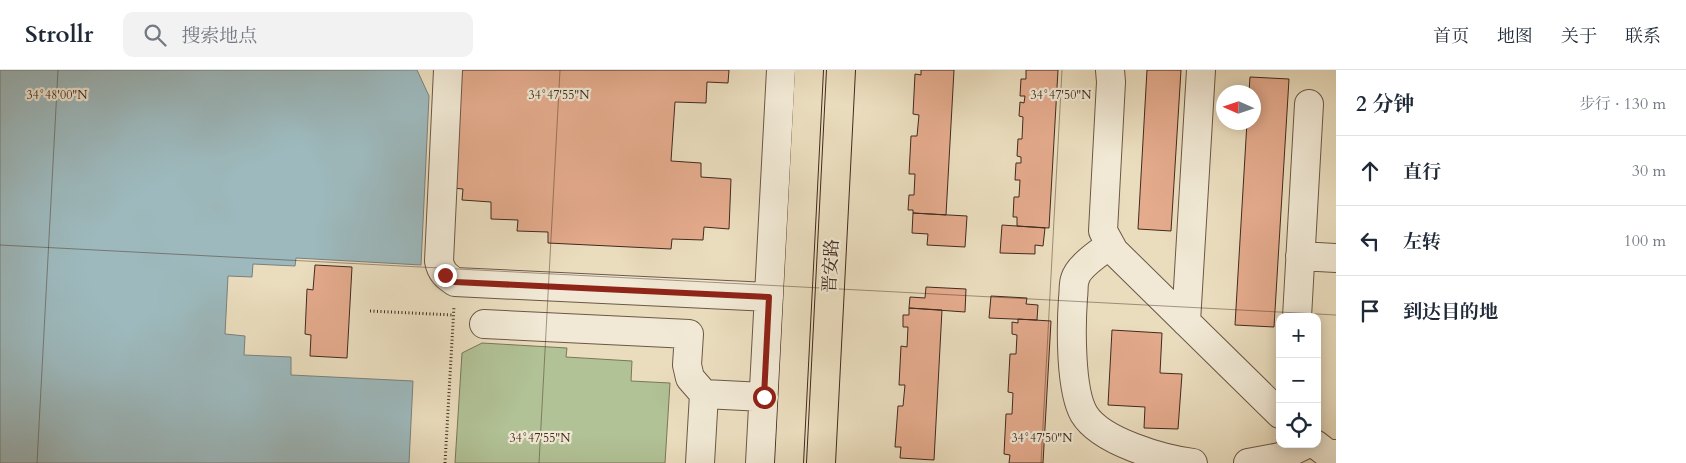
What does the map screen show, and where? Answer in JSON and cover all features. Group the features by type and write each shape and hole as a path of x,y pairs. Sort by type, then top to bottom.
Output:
{"main road":[{"name":"晋安路","path":"789,463 810,70"},
{"name":"晋安路","path":"820,463 841,70"}],"street":[{"path":"448,70 439,261 440,268 445,275 455,282 769,297"},
{"path":"760,463 780,70"},
{"path":"1110,70 1111,82 1103,231 1110,246 1276,410"},
{"path":"1186,322 1201,70"},
{"path":"1297,313 1309,104"},
{"path":"1110,246 1091,258 1075,277 1072,318 1074,373 1078,398 1084,415 1096,428 1140,450 1183,462"},
{"path":"1300,256 1336,258"},
{"path":"484,324 689,334 687,365 690,378 704,394 700,463"},
{"path":"704,394 764,397"},
{"path":"1248,463 1280,458 1299,448"},
{"path":"1320,448 1328,454 1336,454"}],"path":[{"path":"445,463 455,282"},
{"path":"370,311 453,316"}],"green space":[{"path":"482,343 567,348 566,357 632,361 631,381 670,383 665,463 455,463 462,353"}],"water":[{"path":"0,70 417,70 429,96 421,265 296,258 295,266 253,264 252,277 228,276 225,334 245,336 244,355 291,357 291,375 413,381 409,463 0,463"}],"building":[{"path":"458,70 729,70 728,83 707,82 706,103 675,102 671,161 701,163 701,177 731,179 729,229 704,227 703,240 672,239 671,249 548,243 548,232 517,231 518,220 491,219 491,202 462,200 463,189 452,188"},
{"path":"921,70 954,70 946,215 913,213 913,210 908,210 909,195 914,195 915,174 909,174 911,136 917,136 919,115 913,114 915,74 921,75"},
{"path":"1026,70 1058,70 1049,228 1017,226 1017,217 1013,217 1014,197 1019,197 1020,180 1015,180 1016,163 1021,163 1021,157 1017,156 1018,139 1022,139 1023,117 1019,116 1020,102 1024,103 1025,96 1020,96 1021,79 1026,79"},
{"path":"1147,70 1181,70 1171,231 1138,229"},
{"path":"1250,77 1289,79 1274,327 1235,325 1247,130 1261,130 1261,85 1249,85"},
{"path":"913,213 967,216 965,247 927,245 928,234 912,233"},
{"path":"1002,225 1045,228 1043,246 1035,245 1035,254 1000,253"},
{"path":"315,265 352,267 347,358 310,356 311,335 305,334 307,289 313,290"},
{"path":"926,287 966,289 965,312 909,308 910,297 925,298"},
{"path":"991,296 1027,298 1026,304 1038,305 1037,320 989,318"},
{"path":"909,308 942,310 934,460 900,458 901,447 895,447 898,406 903,406 905,385 899,385 901,346 907,347 908,327 903,327 903,315 909,315"},
{"path":"1018,319 1051,321 1043,463 1009,463 1010,455 1004,454 1006,414 1012,414 1013,393 1008,392 1010,354 1016,354 1017,335 1012,334 1012,322 1018,323"},
{"path":"1112,330 1162,333 1160,373 1182,374 1178,429 1144,428 1145,407 1108,405"}],"route":[{"path":"445,275 455,282 769,297 764,397"}]}
